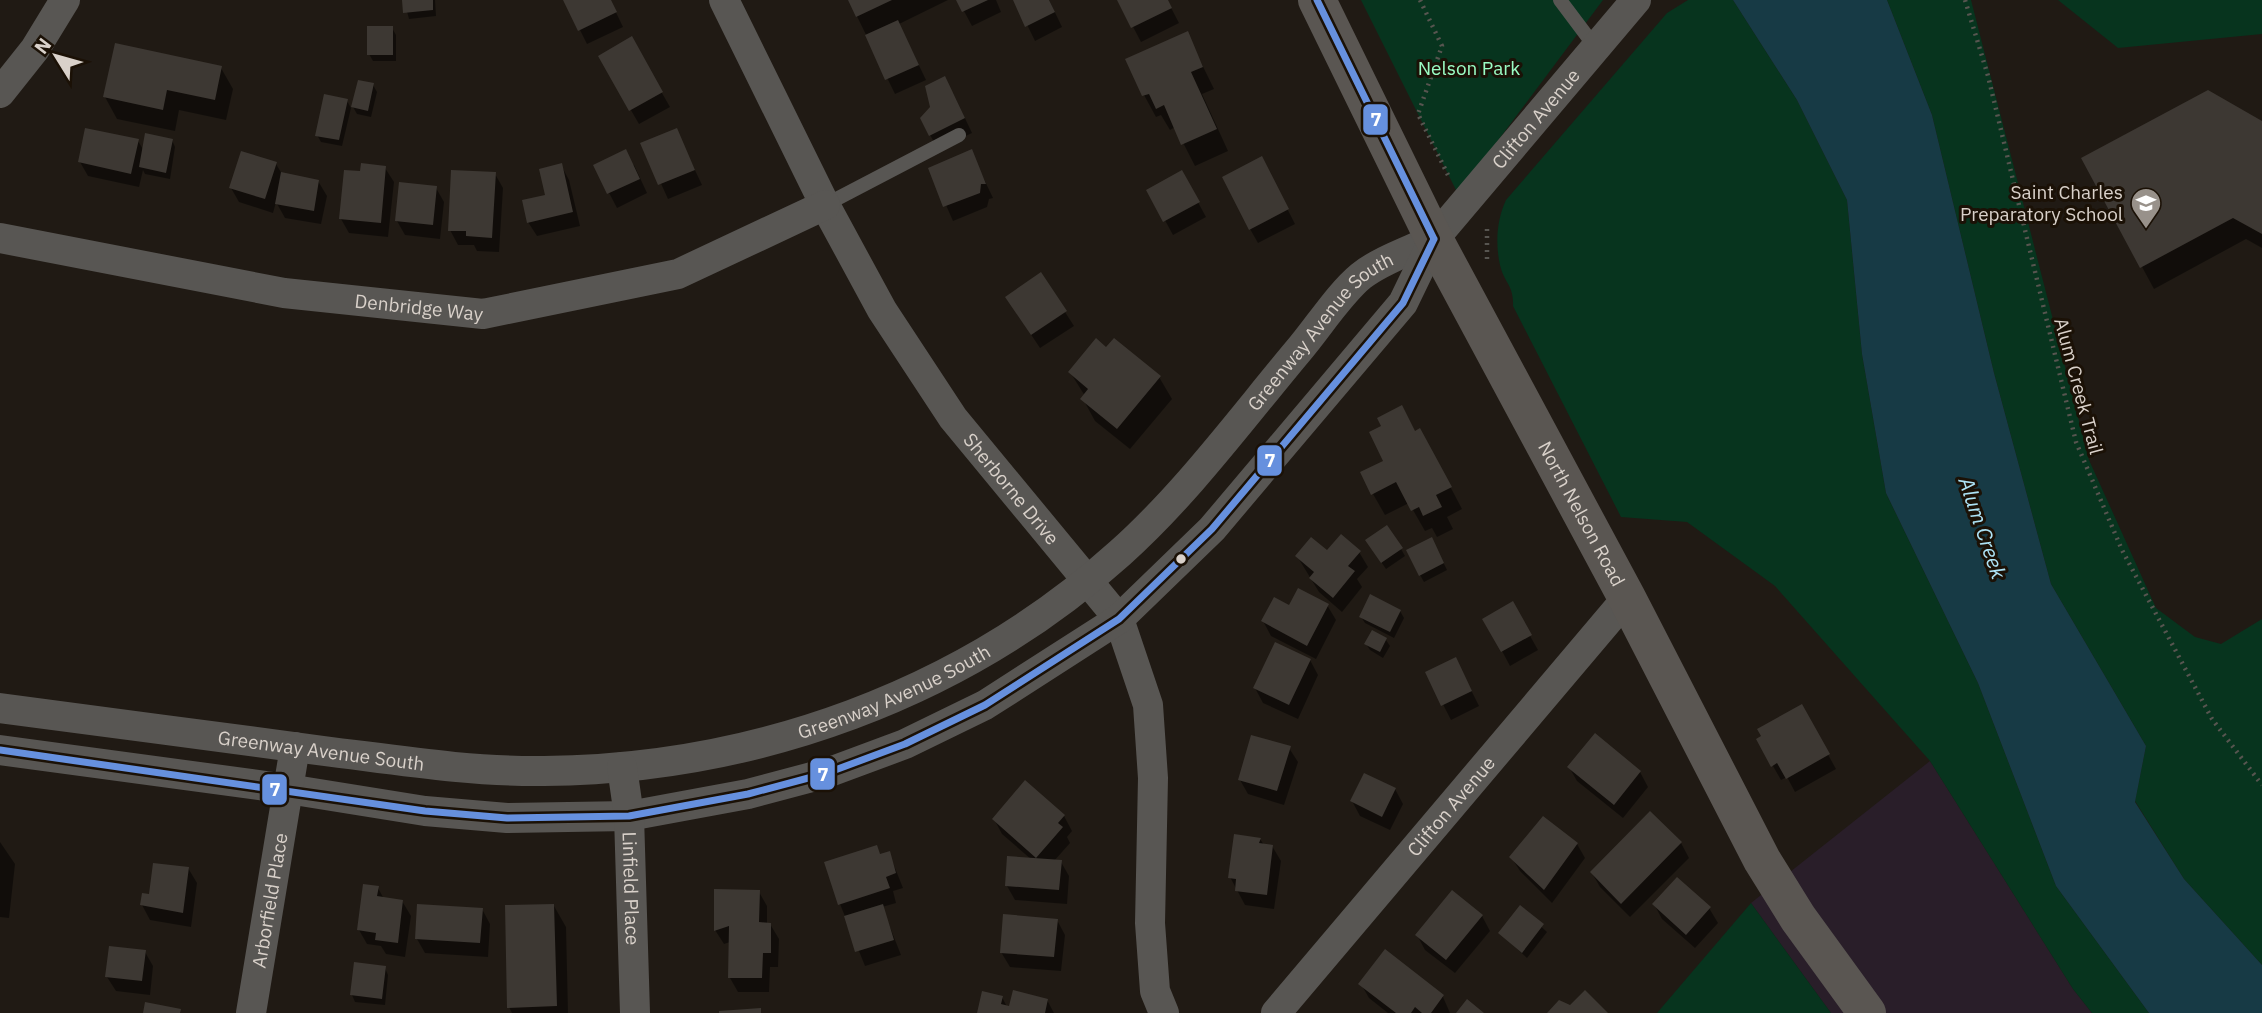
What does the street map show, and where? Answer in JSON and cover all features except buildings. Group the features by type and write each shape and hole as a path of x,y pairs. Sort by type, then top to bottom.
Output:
{"main road":[{"name":"North Nelson Road","path":"1317,0 1434,239 1627,598 1762,860 1798,918 1867,1013"}],"street":[{"path":"0,93 35,48 65,0"},
{"name":"Sherborne Drive","path":"724,0 824,205 882,310 953,418 1119,619 1148,705 1153,778 1150,923 1155,991 1164,1013"},
{"name":"Clifton Avenue","path":"1434,239 1636,0"},
{"name":"Denbridge Way","path":"0,238 284,293 483,314 678,274 824,205"},
{"name":"Greenway Avenue South","path":"0,708 473,768 543,771 622,767 741,748 813,729 887,703 950,672 1007,638 1087,580 1154,520 1362,276 1434,239"},
{"name":"Greenway Avenue South","path":"0,750 288,789 425,811 507,818 629,817 748,794 827,774 905,744 985,705 1119,619 1212,528 1403,303 1434,239"},
{"name":"Clifton Avenue","path":"1276,1013 1627,598"},
{"name":"Arborfield Place","path":"251,1013 295,747"},
{"name":"Linfield Place","path":"622,767 629,817 635,1013"}],"lane":[{"path":"1560,0 1596,48"},
{"path":"824,205 959,135"}],"path":[{"path":"1420,0 1442,46 1418,114 1485,246 1494,281 1470,306"},
{"name":"Alum Creek Trail","path":"1965,0 1988,76 2076,442 2122,550 2212,719 2262,785"},
{"path":"1485,246 1486,228 1491,218"}],"shaded area":[{"path":"1930,761 2073,989 2092,1013 1831,1013 1751,903"}],"green space":[{"name":"Nelson Park","path":"1361,0 1603,0 1458,194"},
{"path":"1688,0 1733,0 1797,100 1847,200 1862,354 1886,493 1978,683 2056,886 2149,1013 2092,1013 2073,989 1930,761 1775,586 1687,522 1621,517 1513,306 1512,293 1498,257 1499,223 1506,200 1667,13"},
{"path":"1887,0 1971,0 2089,460 2156,608 2195,637 2221,644 2262,619 2262,965 2184,879 2135,801 2146,746 2051,584 1994,373 1932,115"},
{"path":"2058,0 2262,0 2262,34 2118,48"},
{"path":"1751,903 1831,1013 1657,1013"}],"water":[{"name":"Alum Creek","path":"1733,0 1887,0 1932,115 1994,373 2051,584 2146,746 2135,802 2184,879 2262,965 2262,1013 2149,1013 2056,886 1978,683 1886,493 1862,354 1847,200 1797,100"}],"transit line":[{"name":"7","path":"1317,0 1434,239"},
{"name":"7","path":"0,750 425,811 507,818 629,816 748,794 827,773 905,744 985,705 1119,619 1212,529 1403,303 1434,239"}],"place":[{"name":"Saint Charles Preparatory School","path":"2146,230"}]}
